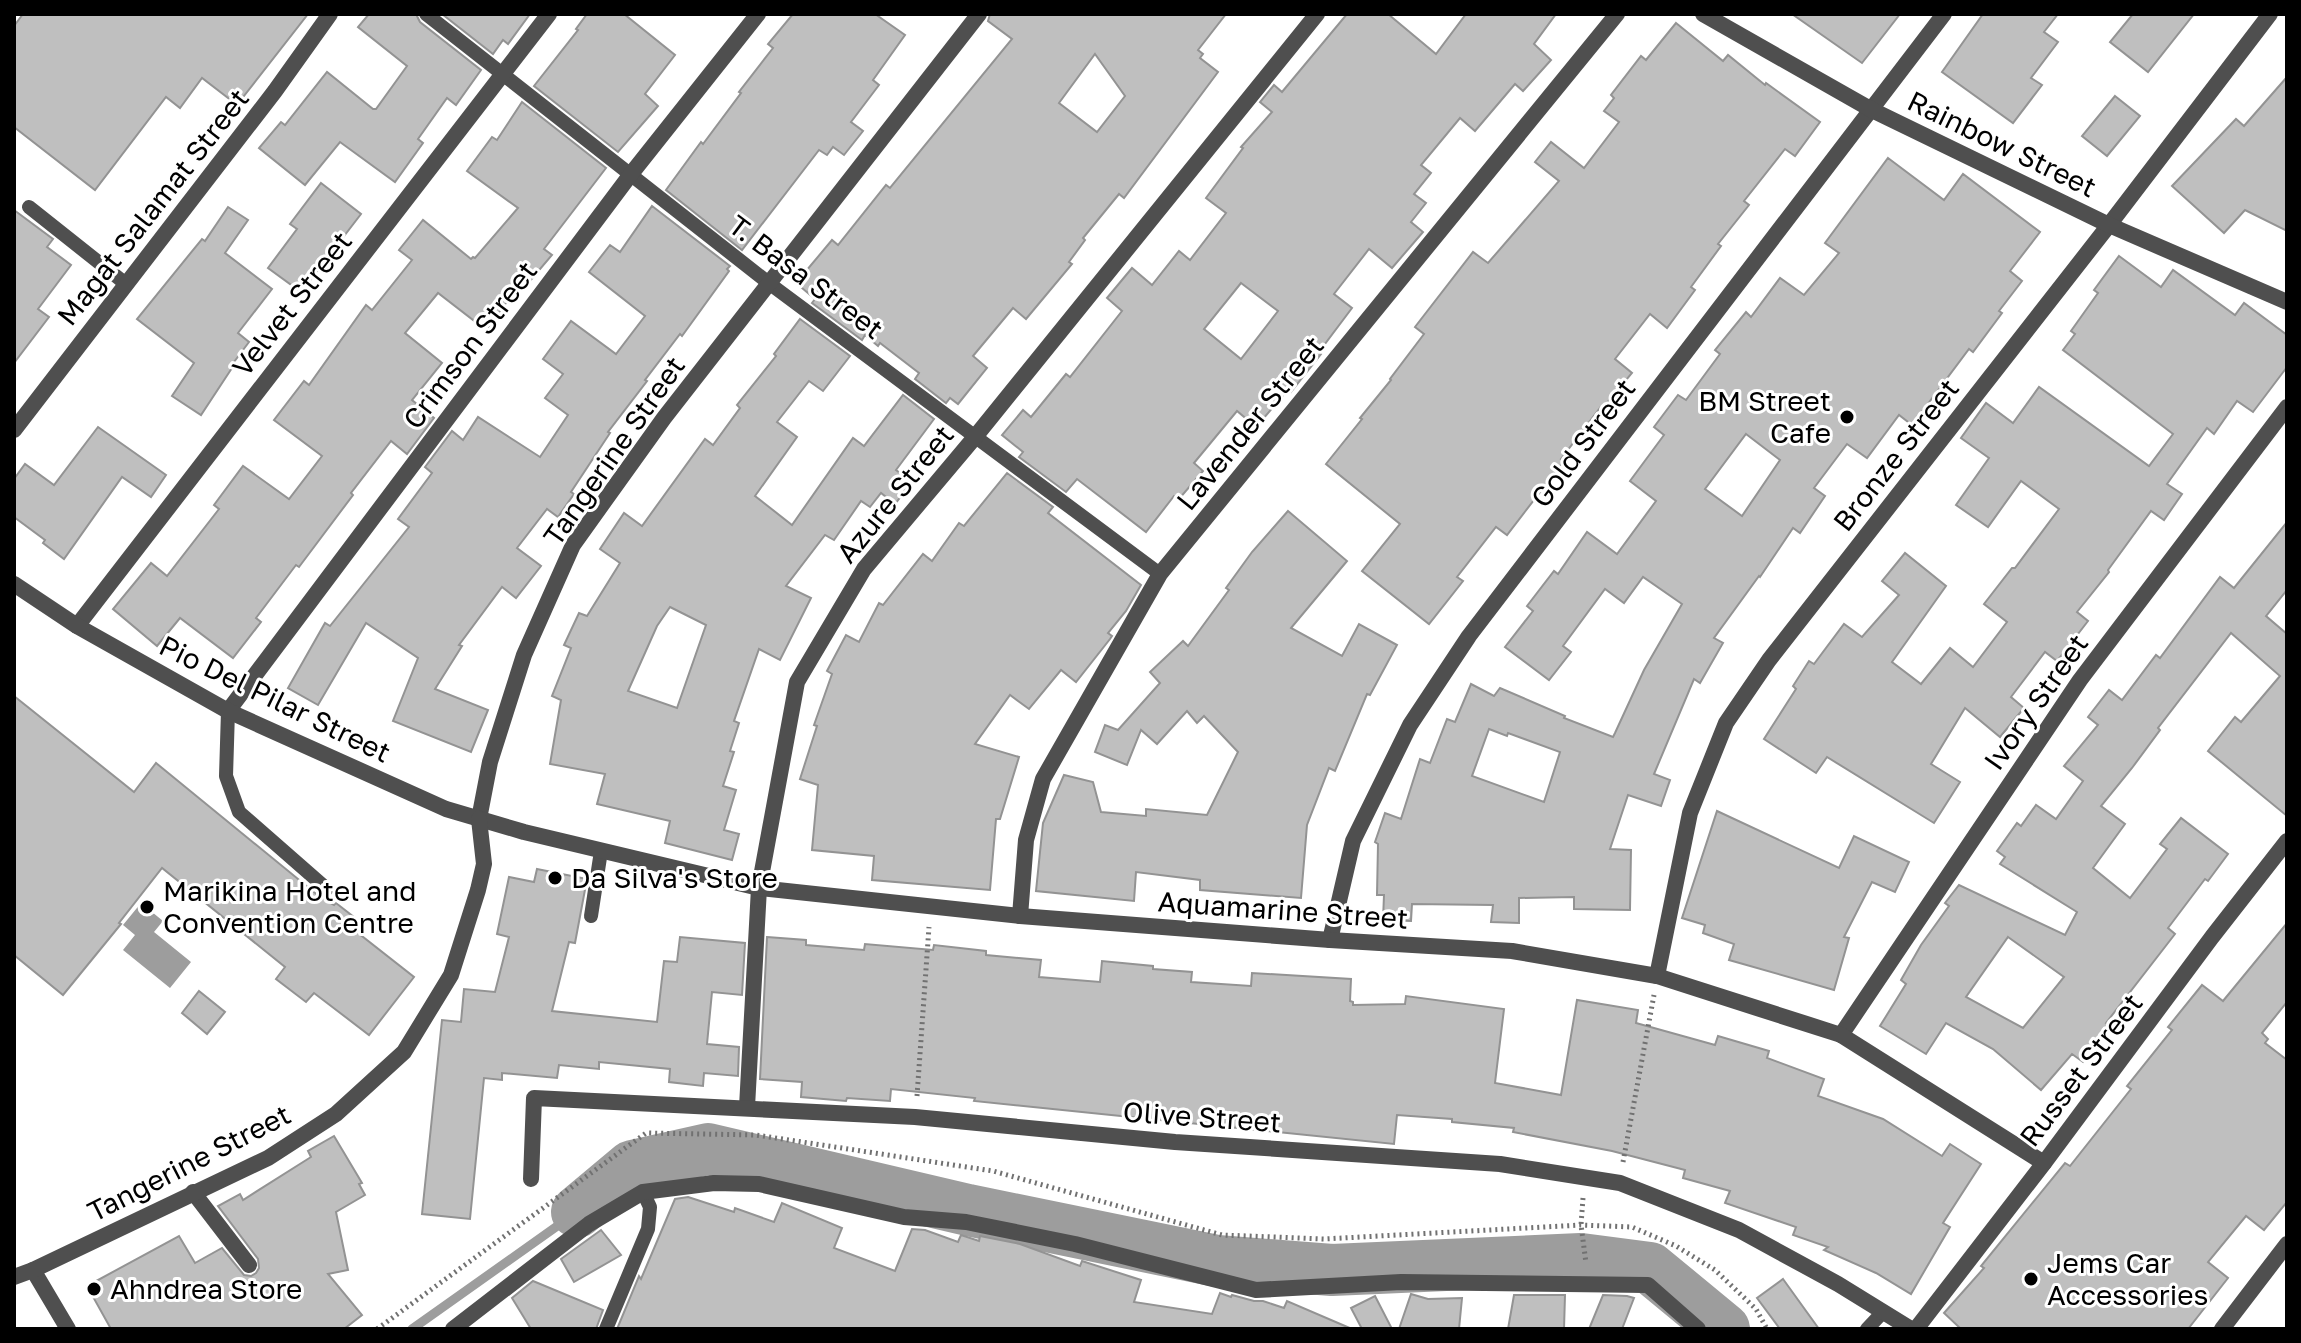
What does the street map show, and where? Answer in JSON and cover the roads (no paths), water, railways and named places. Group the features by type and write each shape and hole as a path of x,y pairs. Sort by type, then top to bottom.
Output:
{"street":[{"name":"Magat Salamat Street","path":"14,430 275,91 330,14"},
{"name":"Velvet Street","path":"77,626 549,14"},
{"name":"Crimson Street","path":"228,711 631,174 758,14"},
{"name":"Tangerine Street","path":"14,1277 268,1158 336,1114 404,1052 451,975 484,864 479,819 490,762 524,655 573,545 664,418 979,14"},
{"name":"Azure Street","path":"747,1107 759,888 797,682 864,569 975,437 1317,14"},
{"name":"Lavender Street","path":"1020,916 1026,840 1043,779 1160,574 1617,14"},
{"name":"Rainbow Street","path":"1703,14 1872,110 2109,225 2287,302"},
{"name":"Gold Street","path":"1330,940 1353,841 1410,725 1469,636 1944,14"},
{"name":"Bronze Street","path":"1657,976 1690,813 1726,723 1769,660 2270,14"},
{"name":"Ivory Street","path":"1841,1035 2080,680 2287,407"},
{"name":"Pio Del Pilar Street","path":"14,584 77,626 228,711 446,809 479,819"},
{"name":"Aquamarine Street","path":"479,819 759,888 1020,916 1512,951 1657,976 1841,1035 2044,1163"},
{"name":"Russet Street","path":"1914,1329 2044,1163 2202,949 2287,841"},
{"name":"Olive Street","path":"531,1179 534,1098 915,1117 1175,1142 1500,1164 1620,1183 1739,1230 1914,1329"},
{"path":"453,1329 589,1224 643,1192 714,1183 759,1184 904,1217 966,1222 1075,1244 1256,1290 1401,1282 1648,1285 1698,1329"},
{"path":"193,1192 249,1265"},
{"path":"2222,1329 2287,1244"},
{"path":"33,1270 68,1329"}],"lane":[{"name":"T. Basa Street","path":"426,14 770,284 1160,574"},
{"path":"29,207 126,284"},
{"path":"228,711 226,776 239,812 327,889"},
{"path":"591,916 601,851"},
{"path":"606,1329 648,1229 650,1207 643,1192"},
{"path":"1867,1329 1883,1312"}],"waterway":[{"path":"577,1212 632,1166 708,1149 968,1210 1217,1261 1332,1270 1581,1259 1650,1268 1724,1329"},
{"path":"412,1329 577,1212"}],"place":[{"name":"BM Street Cafe","path":"1847,417"},
{"name":"Da Silva's Store","path":"555,878"},
{"name":"Marikina Hotel and Convention Centre","path":"147,907"},
{"name":"Jems Car Accessories","path":"2031,1279"},
{"name":"Ahndrea Store","path":"94,1289"}]}
